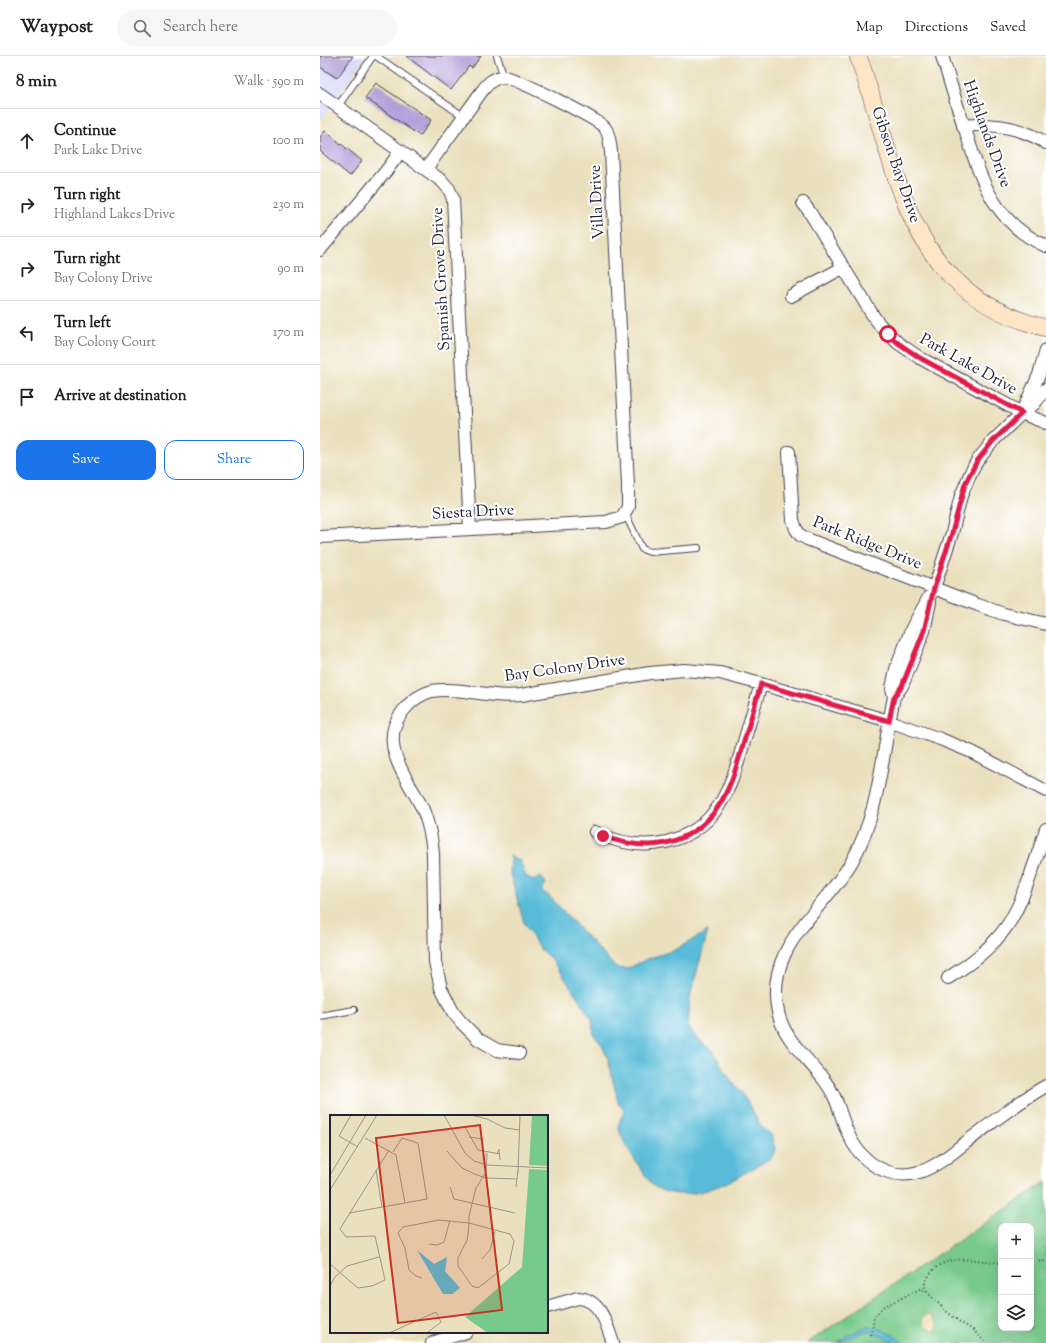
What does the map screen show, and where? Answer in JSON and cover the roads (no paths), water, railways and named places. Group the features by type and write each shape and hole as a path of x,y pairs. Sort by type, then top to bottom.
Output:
{"street":[{"name":"Gibson Bay Drive","path":"858,56 904,198 928,248 949,275 975,297 1021,321 1046,328"},
{"name":"Gibson Bay Drive","path":"869,56 918,208 937,242 960,270 988,293 1020,310 1046,318"},
{"name":"Highlands Drive","path":"942,56 982,180 995,204 1013,225 1034,240 1046,246"},
{"path":"426,169 463,116 490,82 504,77"},
{"name":"Villa Drive","path":"504,77 524,84 598,121 606,129 610,140 629,501 626,513"},
{"name":"Spanish Grove Drive","path":"320,94 442,181 449,189 453,199 470,529"},
{"path":"964,126 980,125 1010,127 1020,130 1046,143"},
{"path":"320,250 401,151"},
{"name":"Park Lake Drive","path":"803,203 809,210 872,314 880,325 898,343 920,358 1022,413 1046,423"},
{"path":"791,296 844,267"},
{"path":"1022,413 1039,375 1046,350"},
{"path":"1046,389 1037,401 1022,413 993,441 977,461 971,472 961,496 952,533 934,588 925,626 909,652 902,686 894,697 877,792 869,822 861,843 842,875 792,940 780,962 775,988 777,1007 782,1025 795,1046 828,1084 850,1137 859,1152 876,1167 885,1172 896,1175 918,1173 928,1168 950,1154 1022,1100 1046,1086"},
{"name":"Park Ridge Drive","path":"789,452 793,520 800,535 990,610 1046,624"},
{"name":"Siesta Drive","path":"320,536 606,522 619,518 626,513"},
{"name":"Bay Colony Drive","path":"518,1053 497,1050 474,1035 453,1012 441,988 435,962 434,860 432,839 423,811 402,773 393,750 395,725 400,714 419,696 432,691 445,690 497,695 521,695 667,671 702,671 761,684 889,721 972,752 1046,791"},
{"path":"595,832 621,842 651,845 672,841 683,837 702,824 719,807 731,783 761,684"},
{"path":"948,978 961,970 1004,930 1022,896 1046,829"},
{"path":"548,1307 578,1298 584,1298 591,1301 598,1308 613,1343"},
{"path":"432,1343 463,1333"}],"lane":[{"path":"338,106 373,56"},
{"path":"376,56 463,116"},
{"path":"496,56 504,77"},
{"path":"626,513 642,549 645,551 650,552 698,548"},
{"path":"320,1016 354,1010"}],"water":[{"path":"510,856 520,861 525,875 533,881 540,876 546,883 542,891 550,897 616,968 627,969 647,959 675,950 708,931 690,997 688,1027 704,1045 711,1048 732,1082 740,1090 762,1128 771,1135 775,1149 772,1157 729,1181 714,1188 698,1192 682,1194 666,1192 652,1185 633,1157 621,1134 619,1124 625,1111 618,1102 608,1059 602,1045 594,1035 592,1019 562,974 550,958 540,949 524,923 509,870"},
{"path":"866,1327 876,1328 886,1332 903,1343 894,1343 870,1331 864,1331 838,1342 852,1333"}]}
